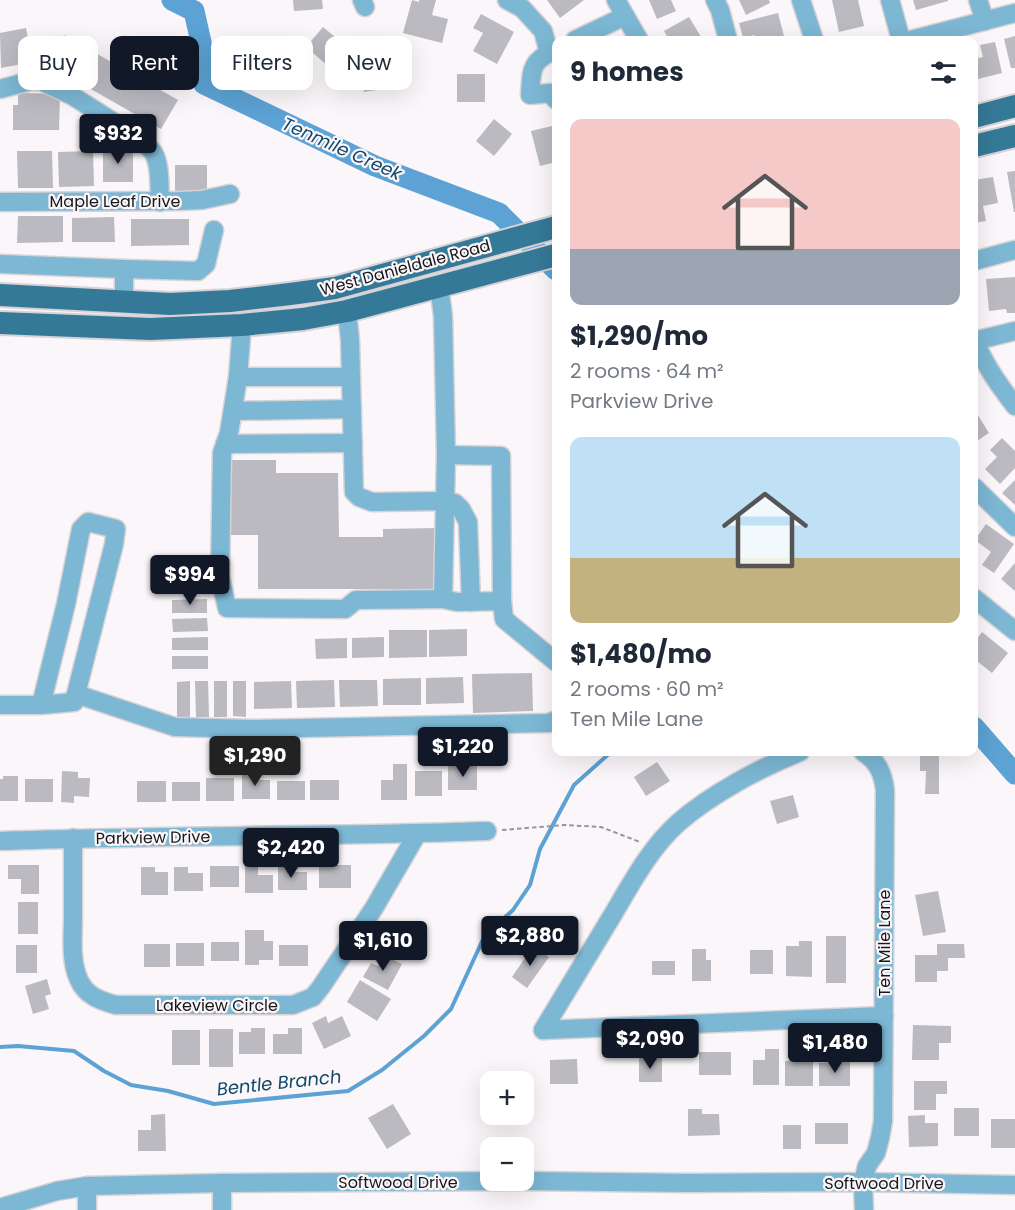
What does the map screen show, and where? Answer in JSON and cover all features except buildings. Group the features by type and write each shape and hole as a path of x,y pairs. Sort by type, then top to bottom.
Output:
{"main road":[{"path":"978,116 1009,108 1012,136 978,145"},
{"name":"West Danieldale Road","path":"0,296 170,303 241,300 334,288 552,227"},
{"name":"West Danieldale Road","path":"0,323 150,328 242,325 303,319 347,310 552,256"},
{"path":"241,300 242,325"}],"street":[{"path":"507,0 522,8 543,31 552,49"},
{"path":"715,0 727,36"},
{"path":"801,0 813,36"},
{"path":"890,0 900,36"},
{"path":"978,0 985,21"},
{"path":"581,36 621,8 637,36"},
{"path":"927,36 1015,13"},
{"path":"552,52 539,59 534,66 530,95 550,93 552,95"},
{"path":"0,89 30,81 41,81 70,95 139,138 154,154 160,202"},
{"name":"Maple Leaf Drive","path":"0,202 160,202 202,200 230,194"},
{"path":"0,264 198,271 206,264 214,230"},
{"path":"978,260 1015,250"},
{"path":"124,269 124,301"},
{"path":"439,286 443,316 446,455 443,599"},
{"path":"347,310 350,340 354,492 372,502 445,501 455,503 468,522 471,602"},
{"path":"242,325 238,377 229,433 222,453 220,576 227,608 345,609 356,600 502,601"},
{"path":"978,339 1015,331"},
{"path":"978,349 999,386 1015,406"},
{"path":"238,377 351,377"},
{"path":"232,411 352,409"},
{"path":"225,444 352,443"},
{"path":"446,455 501,456 504,619 552,659"},
{"path":"978,491 1015,527"},
{"path":"0,705 41,705 74,702 116,529 88,522 81,529 66,604 41,705"},
{"path":"978,601 1015,631"},
{"path":"66,604 96,611"},
{"path":"76,694 175,728 552,722"},
{"path":"790,756 728,789 697,808 677,824 656,848 632,882 543,1030 884,1016"},
{"name":"Ten Mile Lane","path":"864,1210 863,1182 867,1166 876,1153 883,1121 885,790 883,775 876,762 869,756"},
{"name":"Parkview Drive","path":"0,840 487,831"},
{"name":"Lakeview Circle","path":"73,838 73,953 78,980 93,997 116,1005 294,1005 313,997 321,987 374,908 417,834"},
{"name":"Softwood Drive","path":"0,1208 57,1191 87,1186 524,1181 1015,1185"},
{"path":"222,1183 222,1210"},
{"path":"87,1186 87,1210"}],"path":[{"path":"487,831 565,825 601,827 656,848"}],"waterway":[{"name":"Tenmile Creek","path":"172,0 194,11 201,42 204,84 375,166 499,213 552,266"},
{"name":"Tenmile Creek","path":"978,732 1015,774"},
{"name":"Bentle Branch","path":"0,1047 18,1046 74,1051 104,1071 131,1085 168,1091 214,1104 348,1091 382,1070 424,1036 451,1009 485,935 513,910 530,885 540,849 574,785 607,756"}]}
